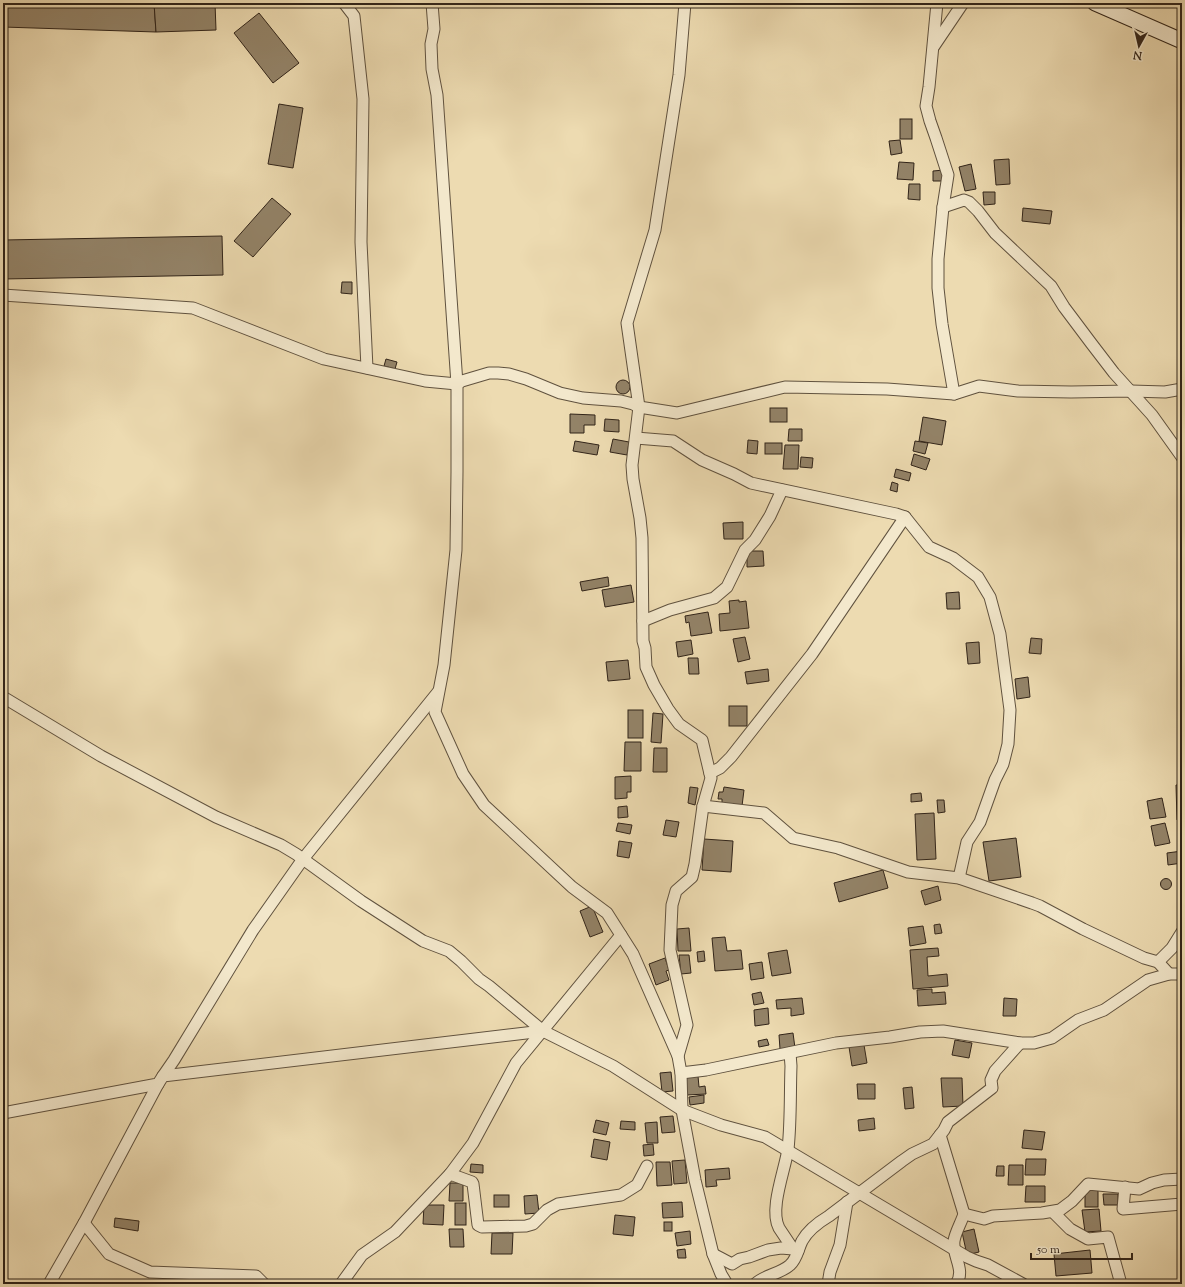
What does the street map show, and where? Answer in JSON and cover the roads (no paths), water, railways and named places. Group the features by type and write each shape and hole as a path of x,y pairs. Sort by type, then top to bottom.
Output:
{"main road":[{"path":"1095,3 1182,42"}],"street":[{"path":"344,3 354,16 363,99 361,242 367,368"},
{"path":"432,3 434,29 431,44 432,69 437,95 457,384 456,550 444,665 435,712 463,774 484,805 572,887 607,914 633,954 678,1056 682,1110 695,1180 713,1254 721,1274 727,1284"},
{"path":"678,1056 687,1025 670,950 672,905 676,891 692,876 703,806 711,778 702,740 680,724 668,709 646,667 643,641 642,538 632,465 639,407 628,323 655,230 679,75 685,3"},
{"path":"937,3 930,87 926,106 948,175 938,259 938,288 942,324 954,394"},
{"path":"933,46 964,3"},
{"path":"943,207 964,200 969,202 995,233 1051,286 1064,308 1114,373 1152,416 1182,457"},
{"path":"3,295 193,308 324,359 425,381 457,384 462,381 489,374 510,374 567,394 591,400 621,401 639,407 677,412 785,387 887,389 954,394 979,386 1018,392 1165,392 1182,389"},
{"path":"636,438 673,441 702,460 751,483 905,517 929,547 953,558 978,577 990,597 1000,634 1010,710 1008,744 1003,764 995,780 980,822 967,842 959,878"},
{"path":"643,621 670,610 714,598 727,587 745,550 755,540 770,516 782,490"},
{"path":"710,773 720,768 731,757 812,654 905,517"},
{"path":"49,1284 84,1223 160,1080 174,1060 253,930 303,859 439,691"},
{"path":"3,697 101,756 216,817 289,849 367,905 423,941 449,951 479,979 543,1031 613,1066 682,1110 721,1125 765,1137 972,1259 993,1267 1023,1284"},
{"path":"703,806 764,813 793,838 838,848 908,872 959,878 1040,906 1083,930 1144,958 1158,962 1169,974"},
{"path":"1158,962 1172,948 1182,932"},
{"path":"341,1284 362,1255 395,1232 450,1174 473,1143 516,1063 621,935"},
{"path":"680,1073 706,1070 836,1043 943,1031 1020,1043 1034,1043 1052,1038 1078,1020 1104,1010 1148,980 1169,974 1182,974"},
{"path":"3,1113 160,1080 543,1031"},
{"path":"755,1284 763,1278 788,1267 796,1257 796,1250 803,1239 818,1223 912,1154 933,1144 948,1122 992,1088 991,1080 995,1071 1020,1043"},
{"path":"790,1053 792,1066 788,1150 776,1211 777,1225 796,1250"},
{"path":"940,1135 964,1214 954,1241 954,1248 961,1275 956,1284"},
{"path":"450,1174 472,1182 478,1225 482,1227 526,1226 533,1224 547,1210 558,1204 621,1195 637,1185 647,1166"},
{"path":"964,1214 984,1219 993,1216 1053,1212 1066,1206 1088,1184 1139,1189 1152,1183 1164,1180 1182,1179"},
{"path":"1125,1187 1123,1209 1182,1204"},
{"path":"828,1284 830,1272 840,1245 847,1202"},
{"path":"1053,1212 1070,1229 1088,1239 1108,1237 1121,1284"},
{"path":"84,1223 109,1254 150,1272 256,1276 264,1284"},
{"path":"713,1254 732,1264 740,1259 749,1258 768,1250 781,1248 796,1250"}]}
